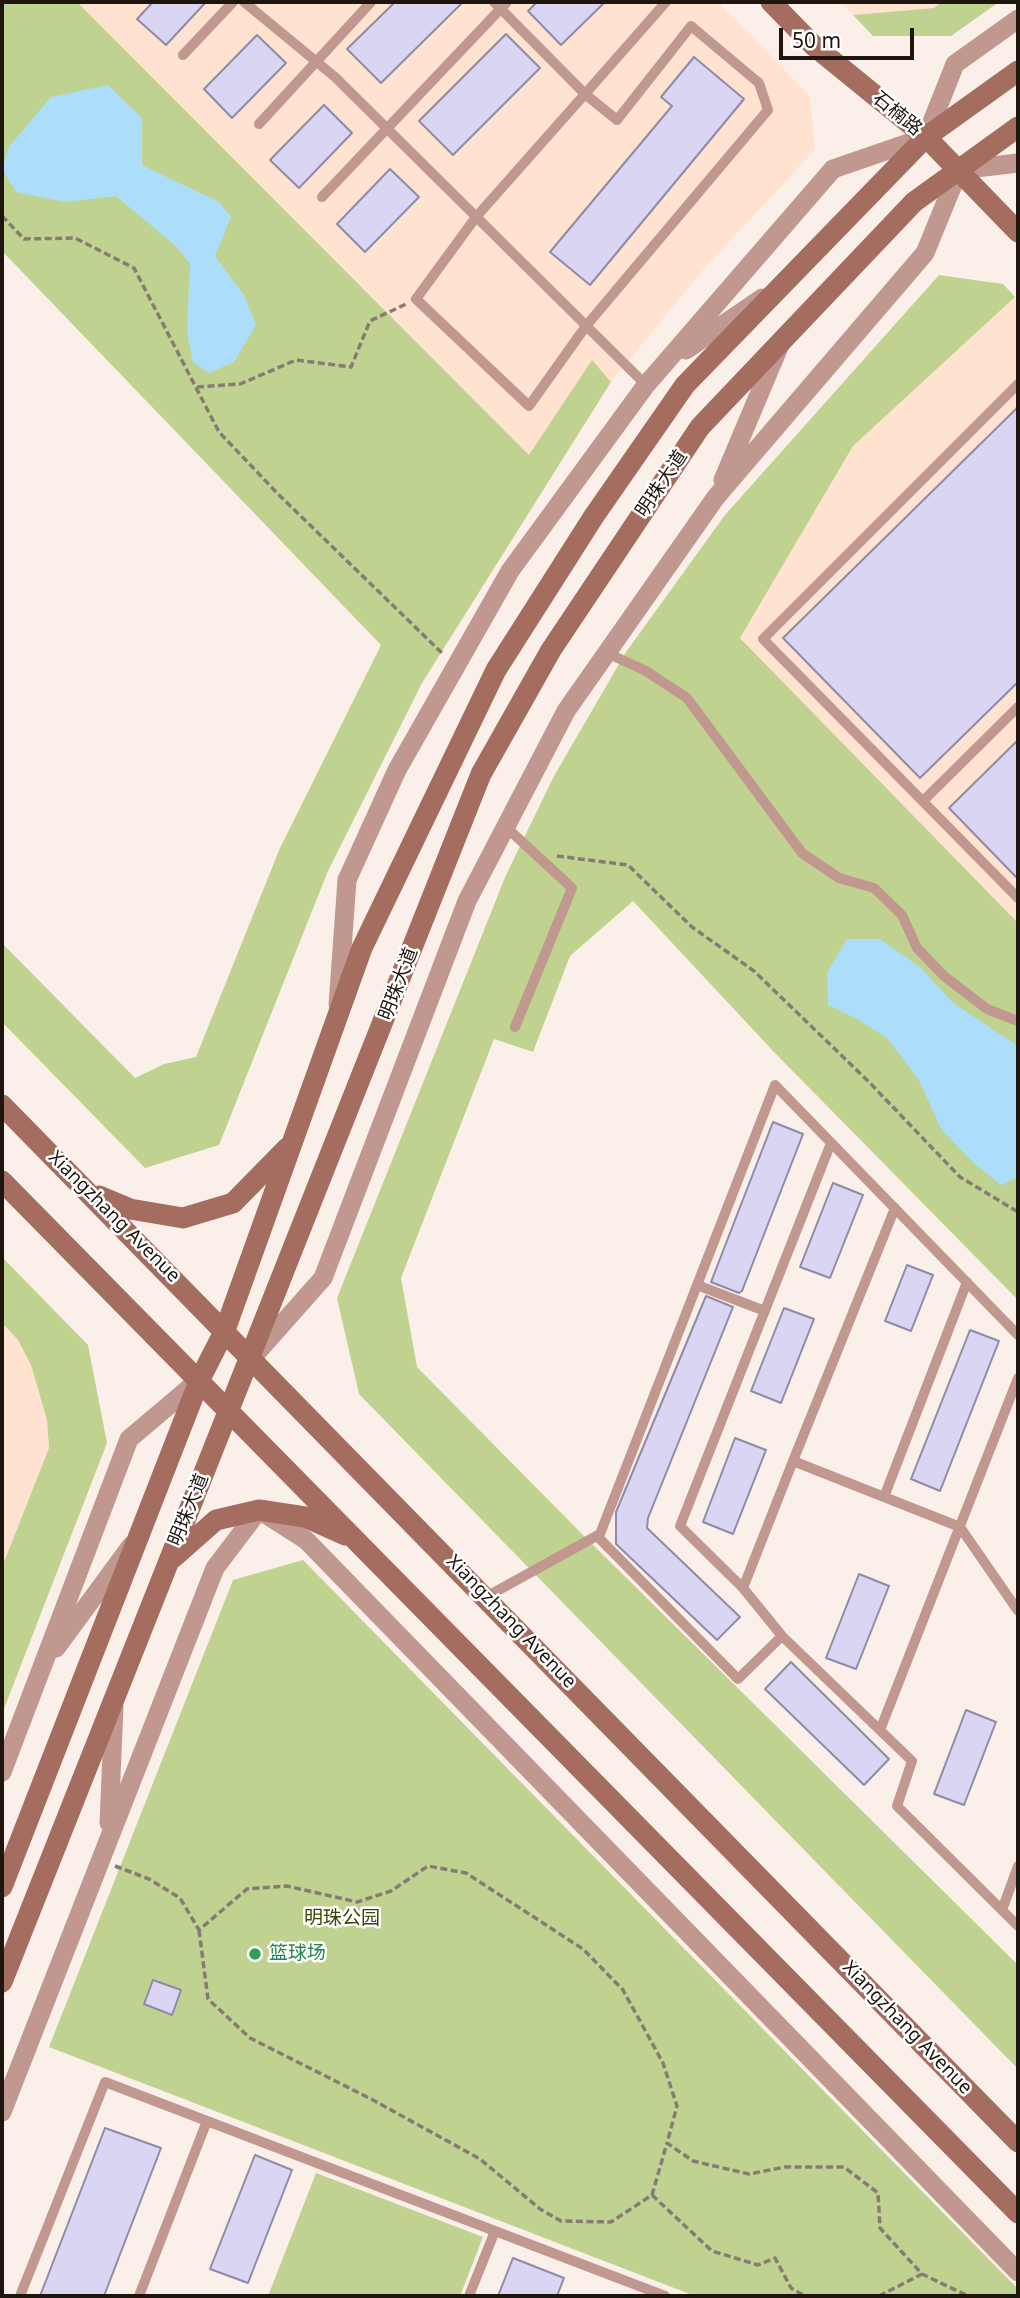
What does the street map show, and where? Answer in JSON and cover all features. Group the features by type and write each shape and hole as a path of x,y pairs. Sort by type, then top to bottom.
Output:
{"main road":[{"name":"石楠路","path":"771,2 813,45 926,137 1018,232"},
{"name":"明珠大道","path":"2,1887 200,1380 225,1330 368,935 496,670 594,516 685,385 926,137 1018,71"},
{"name":"明珠大道","path":"2,1982 229,1409 252,1358 481,774 551,650 700,427 914,202 1018,128"},
{"name":"Xiangzhang Avenue","path":"2,1105 1018,2142"},
{"path":"87,1190 130,1209 183,1218 233,1203 291,1144"},
{"path":"2,1181 1018,2213"},
{"path":"169,1562 216,1520 259,1510 305,1517 354,1539"}],"street":[{"path":"337,1018 347,880 397,770 510,570 646,385 833,169 926,137 955,64 1018,19"},
{"path":"252,1358 323,1278 467,901 566,711 716,497 925,253 959,170 1018,163"},
{"path":"663,366 789,279"},
{"path":"716,497 780,343"},
{"path":"2,1772 128,1439 200,1380"},
{"path":"2,2112 215,1568 259,1510 306,1540 1018,2272"},
{"path":"41,1668 140,1534"},
{"path":"109,1839 114,1699"}],"lane":[{"path":"183,55 233,2"},
{"path":"244,2 316,62 387,128 646,385"},
{"path":"259,124 371,2"},
{"path":"322,197 501,4 585,94 617,120 691,26 759,83 768,110 586,326 529,406 416,299 476,217 585,94 666,2"},
{"path":"1018,384 762,639 1018,898"},
{"path":"607,653 646,671 687,698 802,853 839,878 874,888 902,915 917,948 944,976 988,1009 1018,1021"},
{"path":"923,801 1018,707"},
{"path":"506,827 572,888 515,1027"},
{"path":"486,1597 597,1536 775,1085 1018,1335"},
{"path":"831,1143 680,1526 743,1588 782,1636 912,1761 897,1806 1018,1926"},
{"path":"743,1588 895,1208"},
{"path":"884,1497 967,1282"},
{"path":"697,1285 765,1311"},
{"path":"880,1730 1018,1378"},
{"path":"793,1461 960,1527 1018,1611"},
{"path":"597,1536 738,1679 782,1636"},
{"path":"1002,1910 1018,1866"},
{"path":"20,2296 105,2082 665,2296"},
{"path":"139,2296 207,2121"},
{"path":"469,2296 495,2231"}],"path":[{"path":"2,216 24,239 75,238 134,268 219,432 278,494 456,666"},
{"path":"197,387 240,384 296,359 351,367 370,321 416,299"},
{"path":"535,854 628,865 691,927 754,971 869,1082 960,1177 1018,1212"},
{"path":"100,1860 149,1879 180,1898 199,1930 208,1999 250,2038 373,2100 480,2159 540,2209 561,2221 611,2221 652,2195 677,2106 663,2063 623,1990 583,1949 466,1872 428,1866 391,1891 357,1902 286,1886 247,1889 199,1930"},
{"path":"667,2143 693,2161 748,2174 785,2167 844,2167 878,2193 880,2228 922,2274 968,2296"},
{"path":"652,2195 712,2251 758,2265 775,2258 791,2288 805,2296"},
{"path":"879,2296 922,2274"}],"shaded area":[{"path":"77,2 718,2 810,96 815,150 708,264 611,382 592,361 530,456"},
{"path":"840,2 942,2 934,8 853,15"},
{"path":"1015,297 1018,301 1018,923 740,638 853,446"},
{"path":"2,1323 18,1340 31,1365 47,1420 49,1448 2,1567"}],"green space":[{"path":"2,2 77,2 529,455 592,360 611,382 422,683 328,871 219,1145 145,1168 2,1022 2,943 135,1078 164,1064 196,1057 280,848 381,645 2,251"},
{"path":"942,2 999,2 951,36 873,36 853,15 934,8"},
{"path":"939,275 1003,284 1015,297 853,446 740,638 1018,923 1018,1300 773,1051 633,901 570,956 533,1052 494,1039 401,1278 417,1367 1018,1965 1018,2069 359,1394 337,1298 506,875 554,776 626,652 725,515"},
{"path":"2,1257 88,1345 107,1443 2,1714 2,1567 49,1448 47,1420 31,1365 18,1340 2,1323"},
{"name":"明珠公园","path":"303,1560 1018,2289 1018,2296 695,2296 49,2047 233,1580"},
{"path":"316,2173 483,2237 460,2296 268,2296"}],"water":[{"path":"108,85 142,118 142,165 219,202 231,217 215,256 244,295 256,325 234,362 209,373 193,362 187,332 190,264 176,246 116,196 65,202 16,192 2,169 8,148 51,97"},
{"path":"847,939 880,939 921,968 953,1003 1018,1046 1018,1177 1001,1185 976,1165 941,1129 919,1080 887,1038 828,1005 827,973"}],"building":[{"path":"153,2 206,2 166,45 137,19"},
{"path":"395,2 463,2 381,83 347,49"},
{"path":"537,2 605,2 561,45 528,11"},
{"path":"506,34 540,68 453,155 419,121"},
{"path":"257,35 286,63 232,118 204,89"},
{"path":"694,57 744,99 590,285 550,252 672,106 661,97"},
{"path":"324,105 352,133 299,188 270,160"},
{"path":"390,169 419,197 365,252 337,224"},
{"path":"1018,407 1018,682 920,778 783,638"},
{"path":"1018,740 1018,879 949,808"},
{"path":"773,1122 803,1134 739,1293 711,1282"},
{"path":"833,1183 863,1195 830,1278 800,1267"},
{"path":"907,1265 933,1275 911,1331 885,1321"},
{"path":"706,1296 733,1307 648,1518 647,1528 740,1617 717,1640 616,1544 616,1512"},
{"path":"784,1308 814,1319 781,1403 751,1391"},
{"path":"970,1330 999,1341 940,1491 911,1479"},
{"path":"735,1438 766,1450 733,1534 703,1522"},
{"path":"859,1574 889,1586 856,1669 826,1658"},
{"path":"791,1662 889,1759 864,1785 765,1689"},
{"path":"966,1710 996,1722 964,1805 934,1794"},
{"path":"153,1980 181,1990 172,2015 144,2004"},
{"path":"105,2128 161,2148 104,2296 40,2296"},
{"path":"255,2155 292,2170 248,2283 210,2269"},
{"path":"513,2258 564,2278 557,2296 498,2296"}],"place":[{"name":"篮球场","path":"255,1954"}]}
